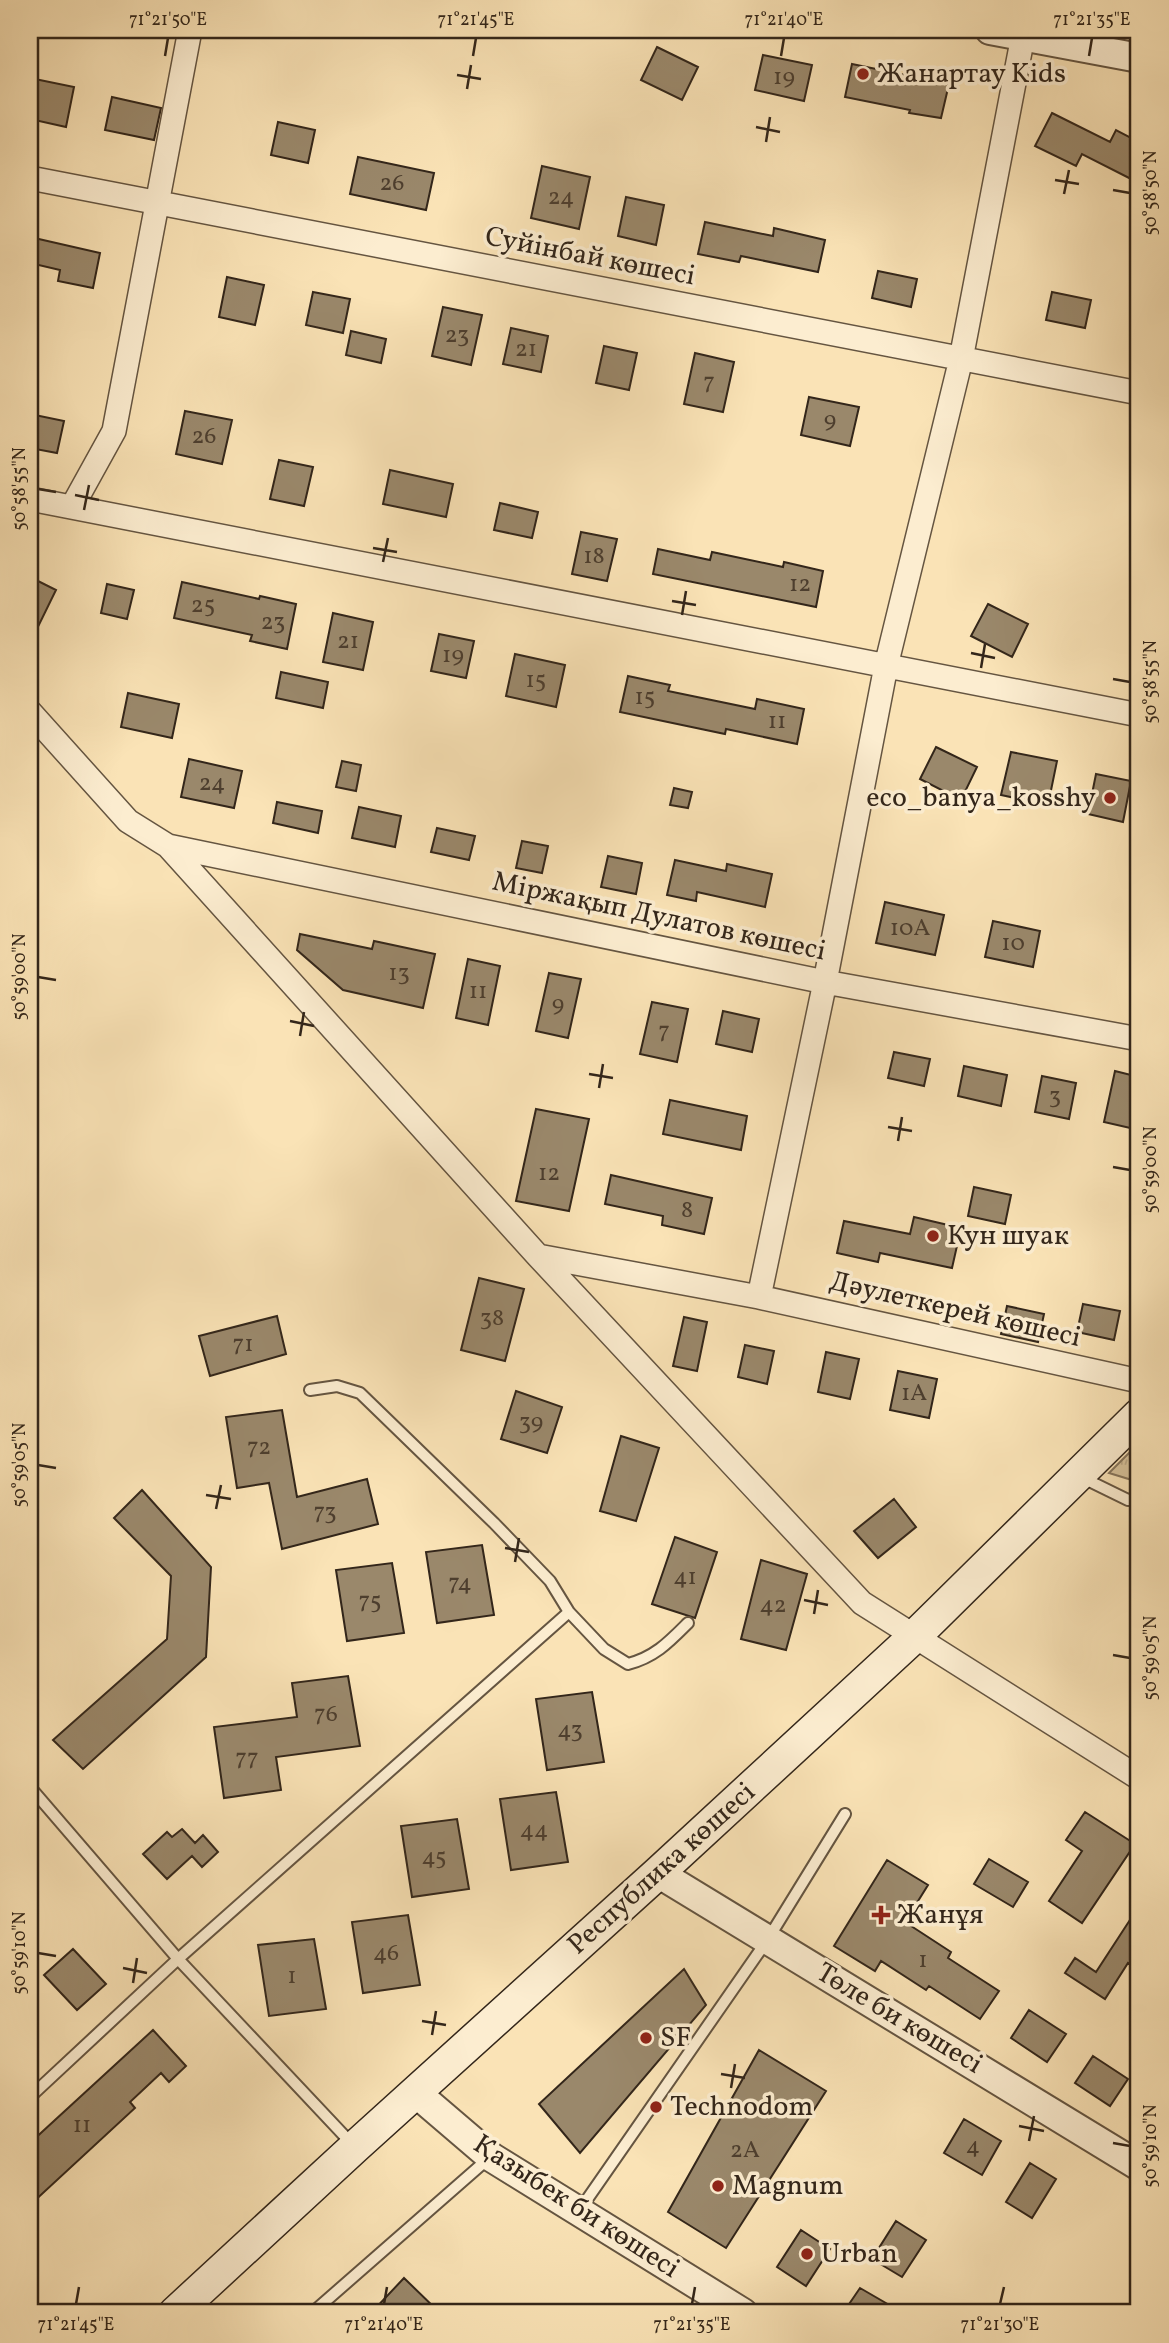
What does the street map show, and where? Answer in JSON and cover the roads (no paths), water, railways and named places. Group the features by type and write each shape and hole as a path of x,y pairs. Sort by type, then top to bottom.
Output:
{"main road":[{"name":"Республика көшесі","path":"175,2313 916,1636 1139,1415"}],"street":[{"path":"72,507 114,431 190,30"},
{"path":"990,30 1139,58"},
{"path":"759,1297 825,982 886,666 961,359 1023,36"},
{"name":"Суйінбай көшесі","path":"30,178 1139,393"},
{"path":"30,499 1139,715"},
{"path":"30,712 128,821 168,846 538,1256 862,1603 1139,1778"},
{"name":"Міржақып Дулатов көшесі","path":"168,846 825,982 1139,1039"},
{"name":"Дәулеткерей көшесі","path":"538,1256 759,1297 1139,1381"},
{"name":"Төле би көшесі","path":"658,1873 1139,2166"},
{"name":"Қазыбек би көшесі","path":"415,2092 491,2157 743,2313"}],"lane":[{"path":"310,1390 337,1386 360,1393 550,1581 569,1612 604,1649 628,1664 645,1660 671,1641 688,1623"},
{"path":"1078,1476 1128,1500 1139,1499"},
{"path":"30,2097 178,1959 569,1612"},
{"path":"30,1787 178,1959 355,2147"},
{"path":"579,2211 768,1939 845,1814"},
{"path":"312,2313 491,2157"}],"place":[{"name":"Жанартау Kids","path":"863,74"},
{"name":"eco_banya_kosshy","path":"1110,798"},
{"name":"Кун шуак","path":"933,1236"},
{"name":"Жанұя","path":"881,1915"},
{"name":"SF","path":"646,2038"},
{"name":"Technodom","path":"656,2107"},
{"name":"Magnum","path":"718,2186"},
{"name":"Urban","path":"807,2254"}]}
